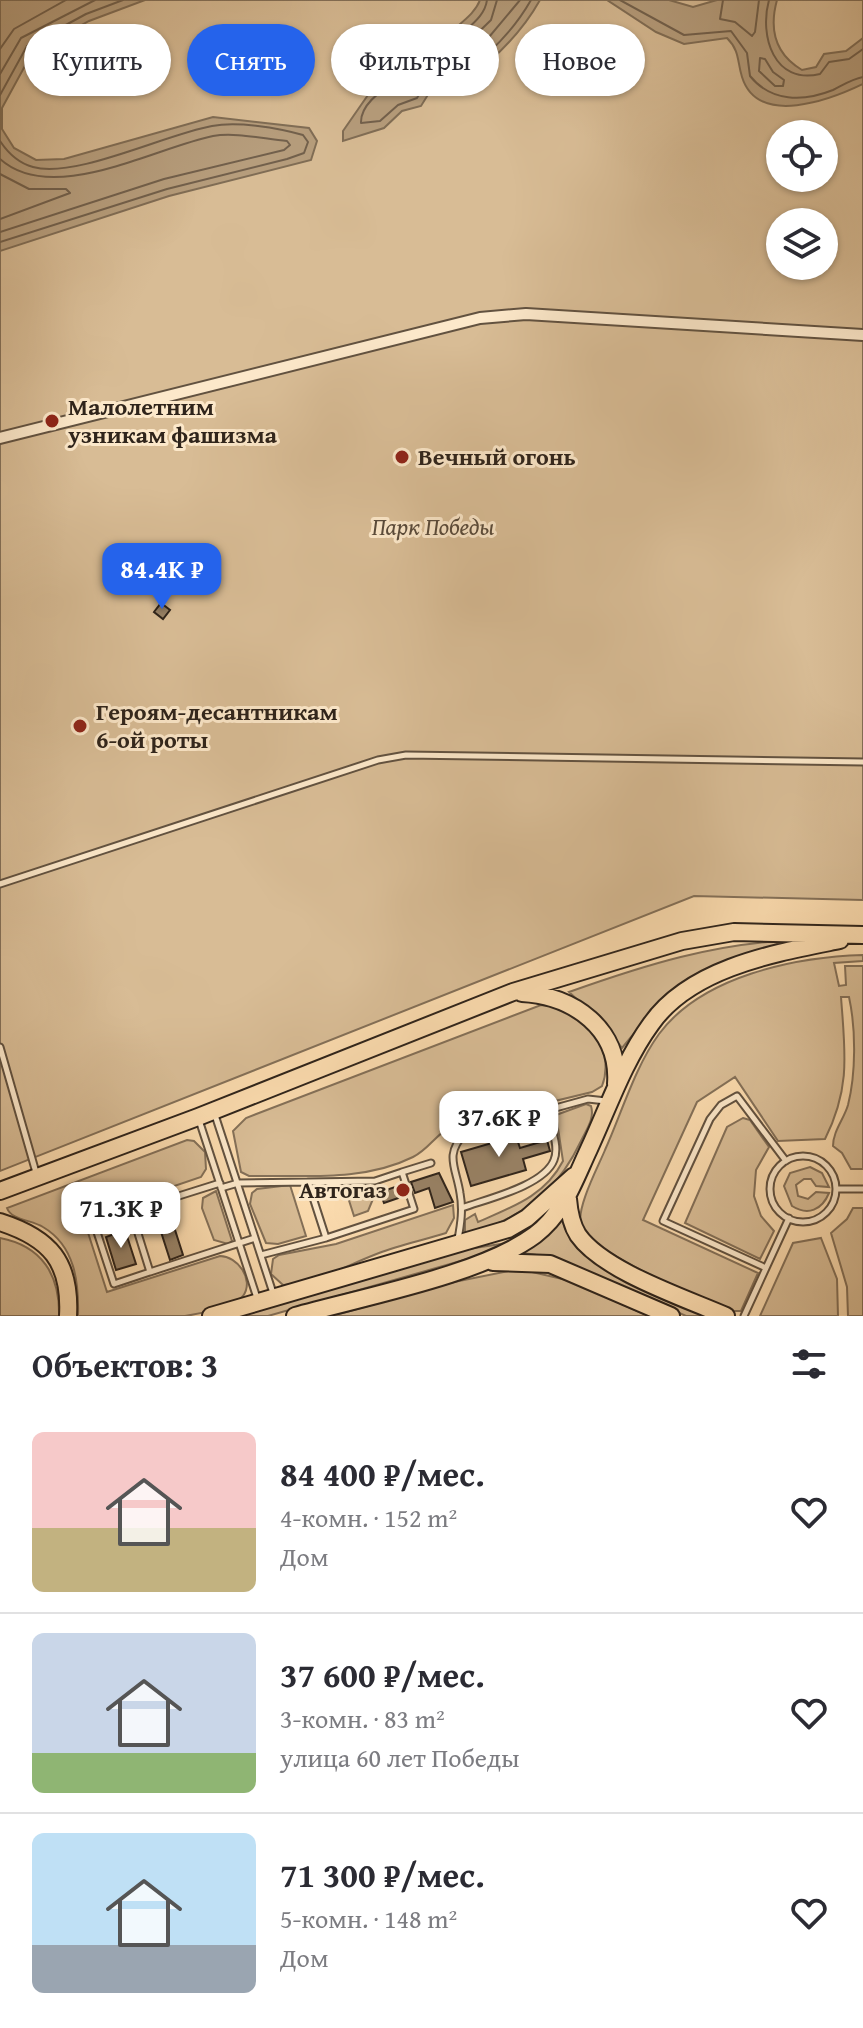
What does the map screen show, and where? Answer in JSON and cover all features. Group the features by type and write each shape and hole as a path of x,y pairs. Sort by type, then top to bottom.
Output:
{"main road":[{"path":"0,1191 206,1114 513,992 682,941 734,932 862,935"},
{"path":"295,1316 483,1262 536,1234 568,1199 651,1023 668,1004 688,989 779,952 862,935"},
{"path":"513,992 563,1000 586,1015 614,1049 613,1098"},
{"path":"211,1316 508,1229 527,1218 579,1171"},
{"path":"568,1199 572,1224 591,1248 627,1271 719,1315"},
{"path":"0,1222 24,1230 49,1246 61,1264 69,1293 68,1316"},
{"path":"483,1262 550,1264 671,1316"}],"street":[{"path":"0,438 480,318 526,314 863,335"}],"lane":[{"path":"0,884 378,760 406,755 863,762"},
{"path":"0,1047 37,1177"},
{"path":"766,1268 663,1221 710,1119 721,1105 737,1096 786,1161"},
{"path":"457,1244 462,1208 450,1158 454,1144 465,1133 588,1099 613,1098"},
{"path":"462,1208 526,1185 546,1172 554,1159 556,1145 546,1111"},
{"path":"206,1114 238,1183 261,1255 266,1300"},
{"path":"206,1114 220,1186 239,1243 266,1300"},
{"path":"805,1156 815,1158 830,1170 836,1189 824,1214 807,1221 789,1218 775,1205 771,1186 778,1168 786,1161 805,1156"},
{"path":"255,1238 114,1284 94,1223 220,1186 238,1183 375,1181 431,1163"},
{"path":"261,1255 326,1238 414,1209 402,1172"},
{"path":"308,1182 326,1238"},
{"path":"836,1189 863,1189"},
{"path":"131,1211 150,1272"},
{"path":"744,1316 789,1218"}],"green space":[{"name":"Парк Победы","path":"0,0 863,0 863,900 694,896 0,1171"},
{"path":"796,940 749,954 664,997 622,1048 606,1026 569,992 681,957 737,946"},
{"path":"863,955 863,961 834,963 839,986 846,985 845,966 863,966 863,1169 851,1169 842,1153 833,1146 848,1105 854,1065 849,997 841,997 845,1052 843,1086 825,1139 778,1141 735,1077 697,1102 643,1220 758,1273 741,1311 732,1311 648,1274 589,1236 580,1217 589,1187 643,1061 659,1034 677,1014 699,997 752,974 808,960"},
{"path":"541,1005 570,1013 592,1031 605,1057 602,1086 592,1092 452,1126 413,1157 374,1170 312,1176 249,1176 241,1172 233,1131 246,1118"},
{"path":"586,1104 591,1106 592,1111 589,1124 565,1169 546,1192 509,1218 479,1232 465,1232 465,1220 475,1214 478,1222 526,1199 547,1183 563,1161 556,1115"},
{"path":"743,1118 750,1120 769,1147 756,1170 754,1196 761,1216 774,1231 760,1259 685,1223 727,1127"},
{"path":"187,1140 194,1141 205,1152 206,1169 201,1177 83,1217 107,1292 220,1256 232,1260 242,1270 247,1283 243,1296 224,1307 185,1316 78,1316 76,1278 62,1244 43,1227 17,1217 7,1208"},
{"path":"810,1167 822,1173 829,1187 816,1186 811,1179 804,1179 796,1185 798,1196 808,1199 816,1192 829,1193 814,1210 804,1211 792,1206 784,1186 790,1173"},
{"path":"290,1185 306,1236 278,1244 266,1243 250,1204 252,1193 257,1189"},
{"path":"355,1187 370,1193 373,1199 368,1211 354,1216 345,1188"},
{"path":"216,1191 232,1241 228,1244 214,1240 202,1208 203,1198"},
{"path":"453,1205 454,1218 446,1233 387,1250 296,1284 283,1285 271,1274 273,1259 279,1255 336,1244"},
{"path":"853,1208 863,1208 863,1316 848,1316 847,1287 831,1233 847,1219"},
{"path":"561,1215 565,1229 582,1251 702,1313 701,1316 686,1316 550,1257 523,1253"},
{"path":"0,1238 27,1248 46,1265 56,1288 59,1316 0,1316"},
{"path":"821,1238 837,1279 838,1316 760,1316 793,1243"},
{"path":"507,1243 471,1258 268,1316 233,1316 468,1249"},
{"path":"519,1269 571,1281 648,1316 332,1316 454,1282"}],"water":[{"path":"0,0 145,0 84,24 24,24 24,68 2,108 2,129 14,148 36,160 64,159 213,117 309,128 317,141 311,160 169,196 0,251"},
{"path":"480,0 540,0 524,24 515,24 515,35 499,52 499,24 461,24"},
{"path":"607,0 669,0 693,7 717,0 777,0 774,21 776,40 793,64 802,70 816,67 824,54 846,51 863,38 863,84 815,102 779,106 763,102 751,93 742,77 736,52 727,38 684,44 644,24"},
{"path":"367,96 427,96 421,106 402,111 384,128 343,141 343,131"}],"building":[{"path":"161,603 170,610 163,619 154,612"},
{"path":"516,1136 520,1148 547,1140 550,1151 523,1159 526,1170 471,1186 461,1152"},
{"path":"439,1173 453,1202 435,1208 429,1188 415,1193 411,1182"},
{"path":"401,1185 404,1196 384,1203 380,1192"},
{"path":"168,1208 183,1255 170,1260 155,1213"},
{"path":"125,1230 136,1264 116,1270 106,1237"}],"place":[{"name":"Малолетним узникам фашизма","path":"52,421"},
{"name":"Вечный огонь","path":"402,457"},
{"name":"Героям-десантникам 6-ой роты","path":"80,726"},
{"name":"Автогаз","path":"403,1190"}]}
